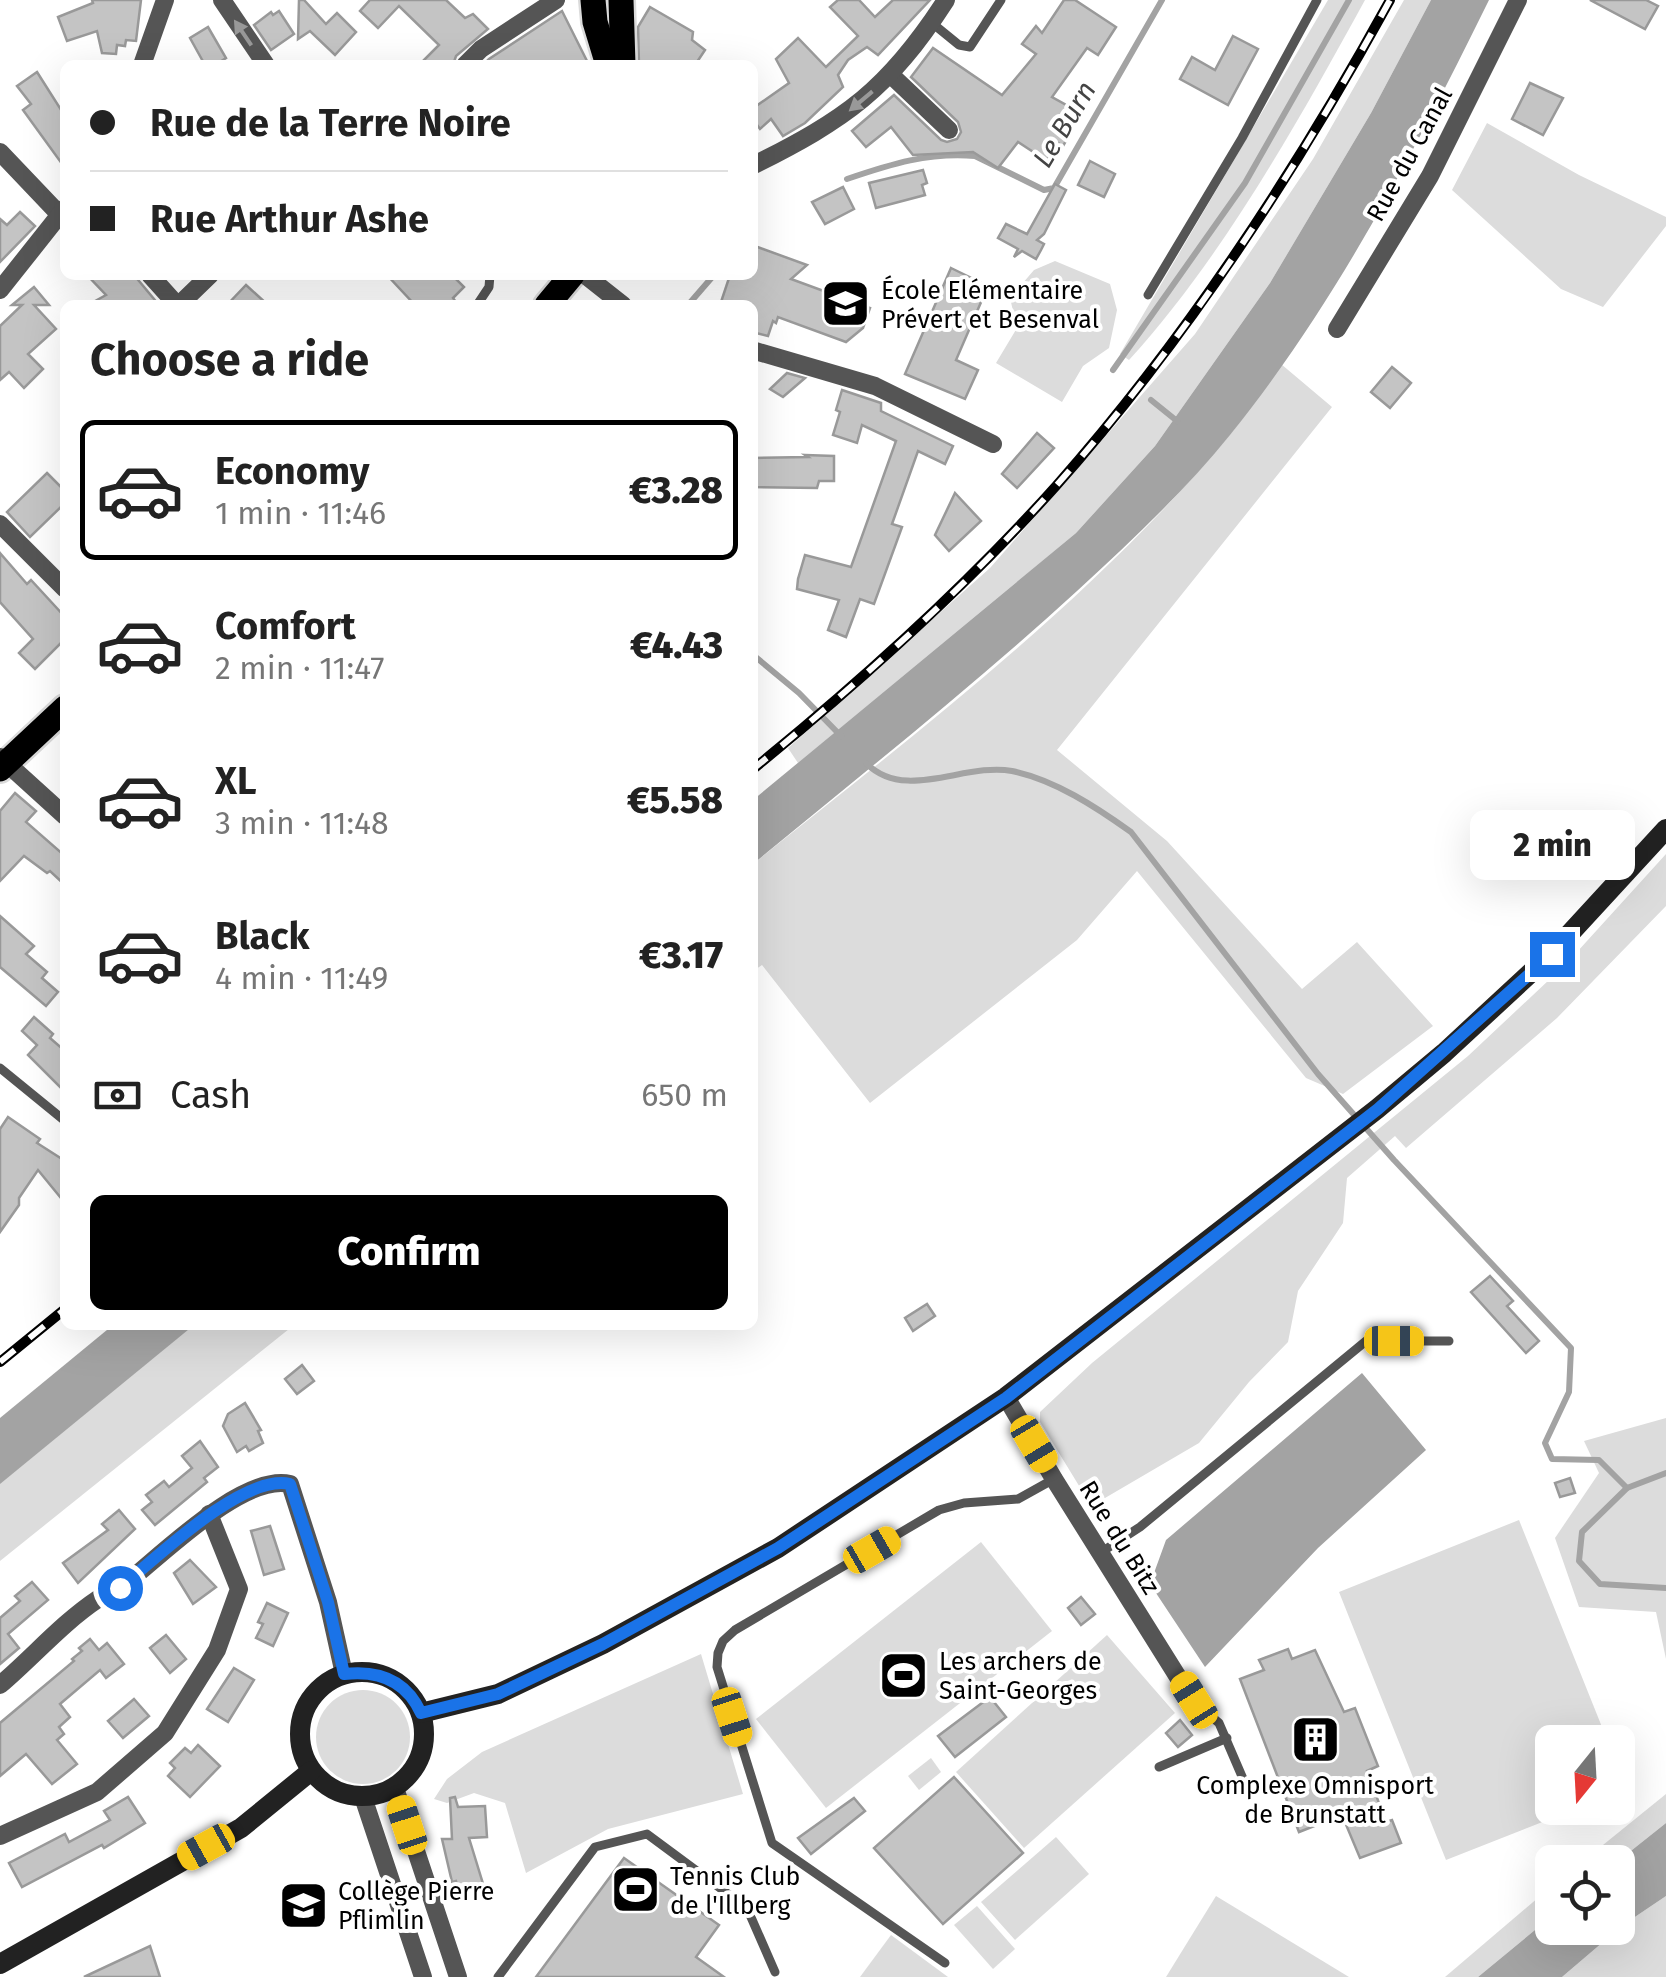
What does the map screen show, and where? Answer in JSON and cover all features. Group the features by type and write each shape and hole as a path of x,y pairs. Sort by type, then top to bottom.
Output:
{"main road":[{"path":"593,0 606,60"},
{"path":"621,0 623,60"},
{"path":"551,300 568,280"},
{"path":"3,762 60,712"},
{"path":"421,1713 498,1694 603,1644 778,1548 1006,1398 1378,1109 1552,954 1666,828"},
{"path":"374,1673 393,1680 405,1688 421,1713 424,1744 420,1759 395,1788 363,1797 334,1790 312,1771 302,1751 301,1720 312,1696 344,1674 374,1673"},
{"path":"0,1964 241,1828 312,1771"}],"street":[{"path":"144,60 165,0"},
{"path":"222,0 263,60"},
{"path":"472,60 504,33 556,0"},
{"path":"758,163 831,124 864,101 890,75 946,0"},
{"name":"Rue du Canal","path":"1337,329 1430,176 1518,0"},
{"path":"890,75 949,130"},
{"path":"0,152 60,209"},
{"path":"0,290 60,216"},
{"path":"155,280 173,300"},
{"path":"183,300 205,280"},
{"path":"590,280 616,300"},
{"path":"758,352 875,386 993,444"},
{"path":"0,524 60,584"},
{"path":"3,762 60,812"},
{"name":"Rue du Bitz","path":"1006,1398 1194,1700"},
{"path":"0,1685 99,1598 120,1588 210,1514 268,1482 290,1484 328,1602 344,1674"},
{"path":"0,1836 97,1792 165,1733 216,1650 239,1589 210,1514"},
{"path":"395,1788 458,1977"},
{"path":"363,1797 423,1977"}],"lane":[{"path":"932,22 959,45 970,47 1001,0"},
{"path":"1148,295 1242,138 1317,0"},
{"path":"0,1068 60,1116"},
{"path":"1100,1553 1140,1527 1366,1341 1449,1341"},
{"path":"945,1963 772,1843 722,1686 718,1653 723,1641 735,1630 940,1510 1018,1499 1054,1479"},
{"path":"1194,1700 1219,1723 1247,1788"},
{"path":"1160,1767 1227,1738"},
{"path":"498,1977 595,1847 647,1834 747,1908 775,1972"}],"shaded area":[{"path":"1328,0 1365,0 1286,140 1227,233 1129,360 1120,354"},
{"path":"1404,0 1431,0 1371,113 1270,283 1155,446 1076,533 798,763 788,748 990,568 1195,334 1313,159"},
{"path":"1431,0 1489,0 1372,225 1305,332 1213,456 1077,591 758,860 758,796 1076,533 1155,446 1270,283 1371,113"},
{"path":"1487,123 1579,175 1666,217 1666,226 1603,307 1561,289 1452,190"},
{"path":"1055,261 1110,284 1117,310 1109,348 1083,366 1062,402 996,363 1017,328 1010,298 1034,270"},
{"path":"1281,364 1332,407 1057,750 1167,841 1302,989 1357,942 1433,1026 1343,1094 1306,1078 1137,871 1077,940 870,1103 762,965 758,968 758,860 1001,663 1061,609 1175,497 1241,420"},
{"path":"1666,854 1666,906 1557,1018 1406,1148 1395,1136 1347,1178 1343,1223 1298,1291 1288,1342 1199,1443 1105,1498 1081,1489 1040,1422 1040,1412 1092,1363 1468,1056 1567,963"},
{"path":"107,1330 188,1330 0,1484 0,1418"},
{"path":"187,1330 288,1330 0,1561 0,1483"},
{"path":"1362,1373 1426,1450 1318,1548 1205,1667 1150,1584 1166,1540"},
{"path":"1666,1418 1666,1659 1656,1612 1579,1607 1555,1538 1599,1473 1584,1441"},
{"path":"1519,1520 1601,1725 1535,1725 1535,1825 1446,1860 1339,1592"},
{"name":"Les archers de Saint-Georges","path":"981,1542 1052,1631 826,1808 756,1719"},
{"path":"1107,1635 1175,1713 1024,1848 956,1772"},
{"path":"701,1654 743,1794 608,1829 526,1873 505,1803 474,1793 447,1803 434,1799 447,1779 482,1752"},
{"path":"363,1690 381,1693 397,1703 407,1719 407,1755 397,1771 381,1781 363,1784 345,1781 329,1771 319,1755 316,1737 319,1719 329,1703 345,1693"},
{"path":"931,1758 941,1772 919,1790 908,1776"},
{"path":"1666,1794 1666,1823 1635,1848 1603,1845 1628,1825 1635,1825 1635,1819"},
{"path":"1666,1823 1666,1896 1635,1917 1635,1848"},
{"path":"1056,1837 1089,1874 1015,1940 981,1902"},
{"path":"1216,1896 1349,1977 1166,1977"},
{"path":"1666,1896 1666,1977 1562,1977 1600,1945 1635,1945 1635,1917"},
{"path":"1535,1900 1535,1930 1478,1977 1445,1977"},
{"path":"977,1906 1015,1949 993,1969 954,1925"},
{"path":"1535,1930 1535,1945 1600,1945 1562,1977 1478,1977"},
{"path":"891,1935 948,1977 860,1977"}],"building":[{"path":"92,0 141,0 136,41 126,40 125,46 117,45 116,54 102,53 97,31 67,41 58,17 93,3"},
{"path":"299,0 304,0 326,24 337,13 356,32 335,55 310,31 298,39"},
{"path":"370,0 446,0 465,18 473,14 488,29 455,60 424,60 439,45 399,6 378,28 360,11"},
{"path":"838,0 859,0 875,17 893,0 930,0 878,55 867,47 848,60 838,75 843,87 805,123 783,136 771,119 760,129 758,105 789,83 776,59 798,38 826,67 858,36 830,7"},
{"path":"1064,0 1075,0 1116,27 1098,55 1087,48 1052,97 1077,111 1068,125 1073,129 1063,146 1058,143 1047,161 1018,142 998,168 973,152 913,155 891,127 866,147 852,131 894,95 941,140 957,139 961,132 958,122 911,77 933,48 1002,95 1036,54 1022,44 1036,26 1042,33"},
{"path":"1590,0 1646,0 1658,6 1645,29"},
{"path":"650,7 693,32 692,40 705,50 698,60 639,60 638,27"},
{"path":"279,11 294,34 271,50 254,25 271,12 273,15"},
{"path":"562,11 586,60 488,60"},
{"path":"208,27 226,58 202,60 190,38"},
{"path":"1233,36 1258,49 1228,105 1180,79 1192,57 1215,70"},
{"path":"37,72 60,108 60,161 23,110 31,104 17,86"},
{"path":"1530,83 1563,98 1543,135 1512,119"},
{"path":"1090,161 1115,174 1104,197 1078,185"},
{"path":"923,170 925,195 876,208 869,183"},
{"path":"1055,184 1066,190 1044,234 1037,240 1044,244 1036,259 1022,251 1014,257 1018,249 998,238 1006,224 1027,234"},
{"path":"843,187 854,209 825,224 812,202"},
{"path":"20,212 35,226 0,262 0,219 7,225"},
{"path":"758,247 807,265 791,279 870,308 863,328 846,342 778,317 768,336 758,334 758,300 722,300 728,280 758,280"},
{"path":"951,268 988,286 956,360 978,370 965,399 905,374"},
{"path":"92,280 138,280 155,300 97,300 106,295"},
{"path":"392,280 457,280 464,287 454,300 410,300"},
{"path":"246,285 262,300 232,300"},
{"path":"34,287 49,305 34,305 56,329 28,354 43,369 24,388 9,372 0,380 0,326 22,305 12,305"},
{"path":"1392,367 1411,383 1390,408 1371,392"},
{"path":"787,373 805,378 783,397 770,389"},
{"path":"842,390 881,403 881,411 953,446 945,464 918,451 892,524 902,527 874,604 860,599 846,637 828,630 839,600 797,589 798,579 805,555 851,567 896,441 862,425 857,443 833,435"},
{"path":"1037,433 1054,448 1017,488 1002,474"},
{"path":"805,455 834,456 834,481 819,481 817,488 758,487 758,458 808,457"},
{"path":"47,473 60,486 60,508 30,537 7,512"},
{"path":"955,493 981,521 949,551 935,535"},
{"path":"0,553 27,584 31,580 60,612 60,644 35,669 19,653 33,639 0,602"},
{"path":"15,793 36,811 26,822 60,852 60,880 24,856 0,881 0,811"},
{"path":"0,916 34,946 26,954 47,972 42,978 58,992 46,1006 0,967"},
{"path":"34,1017 53,1034 50,1038 60,1047 60,1087 28,1055 37,1045 22,1031"},
{"path":"8,1117 60,1158 60,1197 38,1170 0,1232 0,1129"},
{"path":"1490,1276 1513,1301 1507,1306 1539,1341 1526,1353 1471,1292"},
{"path":"927,1304 935,1316 913,1331 905,1318"},
{"path":"302,1365 314,1381 297,1394 285,1379"},
{"path":"245,1403 261,1430 258,1431 263,1443 237,1452 223,1426 228,1414"},
{"path":"200,1441 218,1467 204,1478 207,1482 155,1525 142,1510 152,1502 146,1495 164,1481 169,1487 192,1468 182,1456"},
{"path":"1570,1478 1575,1493 1560,1497 1555,1483"},
{"path":"119,1510 135,1529 78,1583 63,1563 108,1530 102,1524"},
{"path":"270,1526 284,1569 264,1575 251,1531"},
{"path":"190,1560 216,1587 193,1604 174,1573"},
{"path":"32,1582 48,1600 8,1634 19,1648 0,1664 0,1618 20,1601 15,1596"},
{"path":"1081,1597 1095,1614 1081,1625 1068,1608"},
{"path":"267,1603 288,1613 273,1646 256,1638"},
{"path":"166,1635 186,1659 170,1673 150,1648"},
{"path":"90,1639 99,1650 107,1643 124,1664 106,1678 100,1670 60,1704 70,1717 59,1727 64,1734 57,1740 77,1764 52,1784 26,1754 0,1776 0,1723 74,1661 82,1651 79,1648"},
{"name":"Complexe Omnisport de Brunstatt","path":"1288,1649 1292,1659 1315,1650 1344,1712 1355,1708 1378,1766 1367,1771 1386,1822 1392,1820 1401,1843 1360,1858 1342,1815 1299,1832 1240,1679 1264,1670 1259,1660"},
{"path":"234,1668 254,1680 228,1722 207,1709"},
{"path":"990,1697 1006,1717 955,1757 938,1736"},
{"path":"134,1699 149,1716 123,1738 108,1721"},
{"path":"1180,1720 1192,1735 1178,1747 1166,1733"},
{"path":"198,1745 220,1766 190,1797 168,1776 175,1768 170,1763 185,1748 191,1753"},
{"path":"954,1777 1023,1853 943,1924 874,1848"},
{"path":"128,1797 145,1823 104,1848 102,1845 22,1887 9,1863 65,1834 69,1842 110,1820 104,1811"},
{"path":"455,1797 458,1807 485,1806 487,1837 469,1838 484,1887 460,1895 456,1881 452,1882 442,1839 452,1839 450,1798"},
{"path":"854,1798 865,1811 811,1854 798,1838"},
{"name":"Tennis Club de l'Illberg","path":"624,1858 719,1925 696,1957 724,1977 536,1977"},
{"path":"150,1946 160,1977 84,1977"}],"waterway":[{"name":"Le Burn","path":"847,179 910,160 958,155 975,156 1044,190 1054,188 1162,0"},
{"path":"1113,370 1245,183 1349,0"},
{"name":"Le Burn","path":"692,300 710,280"},
{"path":"1151,400 1177,421"},
{"name":"Le Burn","path":"758,659 841,736"},
{"path":"867,764 882,775 900,780 994,770 1028,775 1089,804 1131,832 1318,1074 1571,1348 1569,1392 1545,1443 1552,1459 1599,1460 1627,1488"},
{"path":"1666,1473 1627,1488 1582,1532 1579,1561 1600,1584 1666,1588"}],"railway":[{"path":"758,765 947,598 1021,524 1104,430 1194,313 1277,191 1390,0"},
{"path":"0,1362 60,1313"}],"place":[{"name":"École Elémentaire Prévert et Besenval","path":"846,304"},
{"name":"Les archers de Saint-Georges","path":"904,1675"},
{"name":"Complexe Omnisport de Brunstatt","path":"1315,1739"},
{"name":"Tennis Club de l'Illberg","path":"635,1890"},
{"name":"Collège Pierre Pflimlin","path":"303,1905"}],"route":[{"path":"120,1588 210,1514 268,1482 280,1481 290,1484 328,1602 344,1674 374,1673 393,1680 405,1688 421,1713 498,1694 603,1644 778,1548 1006,1398 1378,1109 1552,954"}]}
